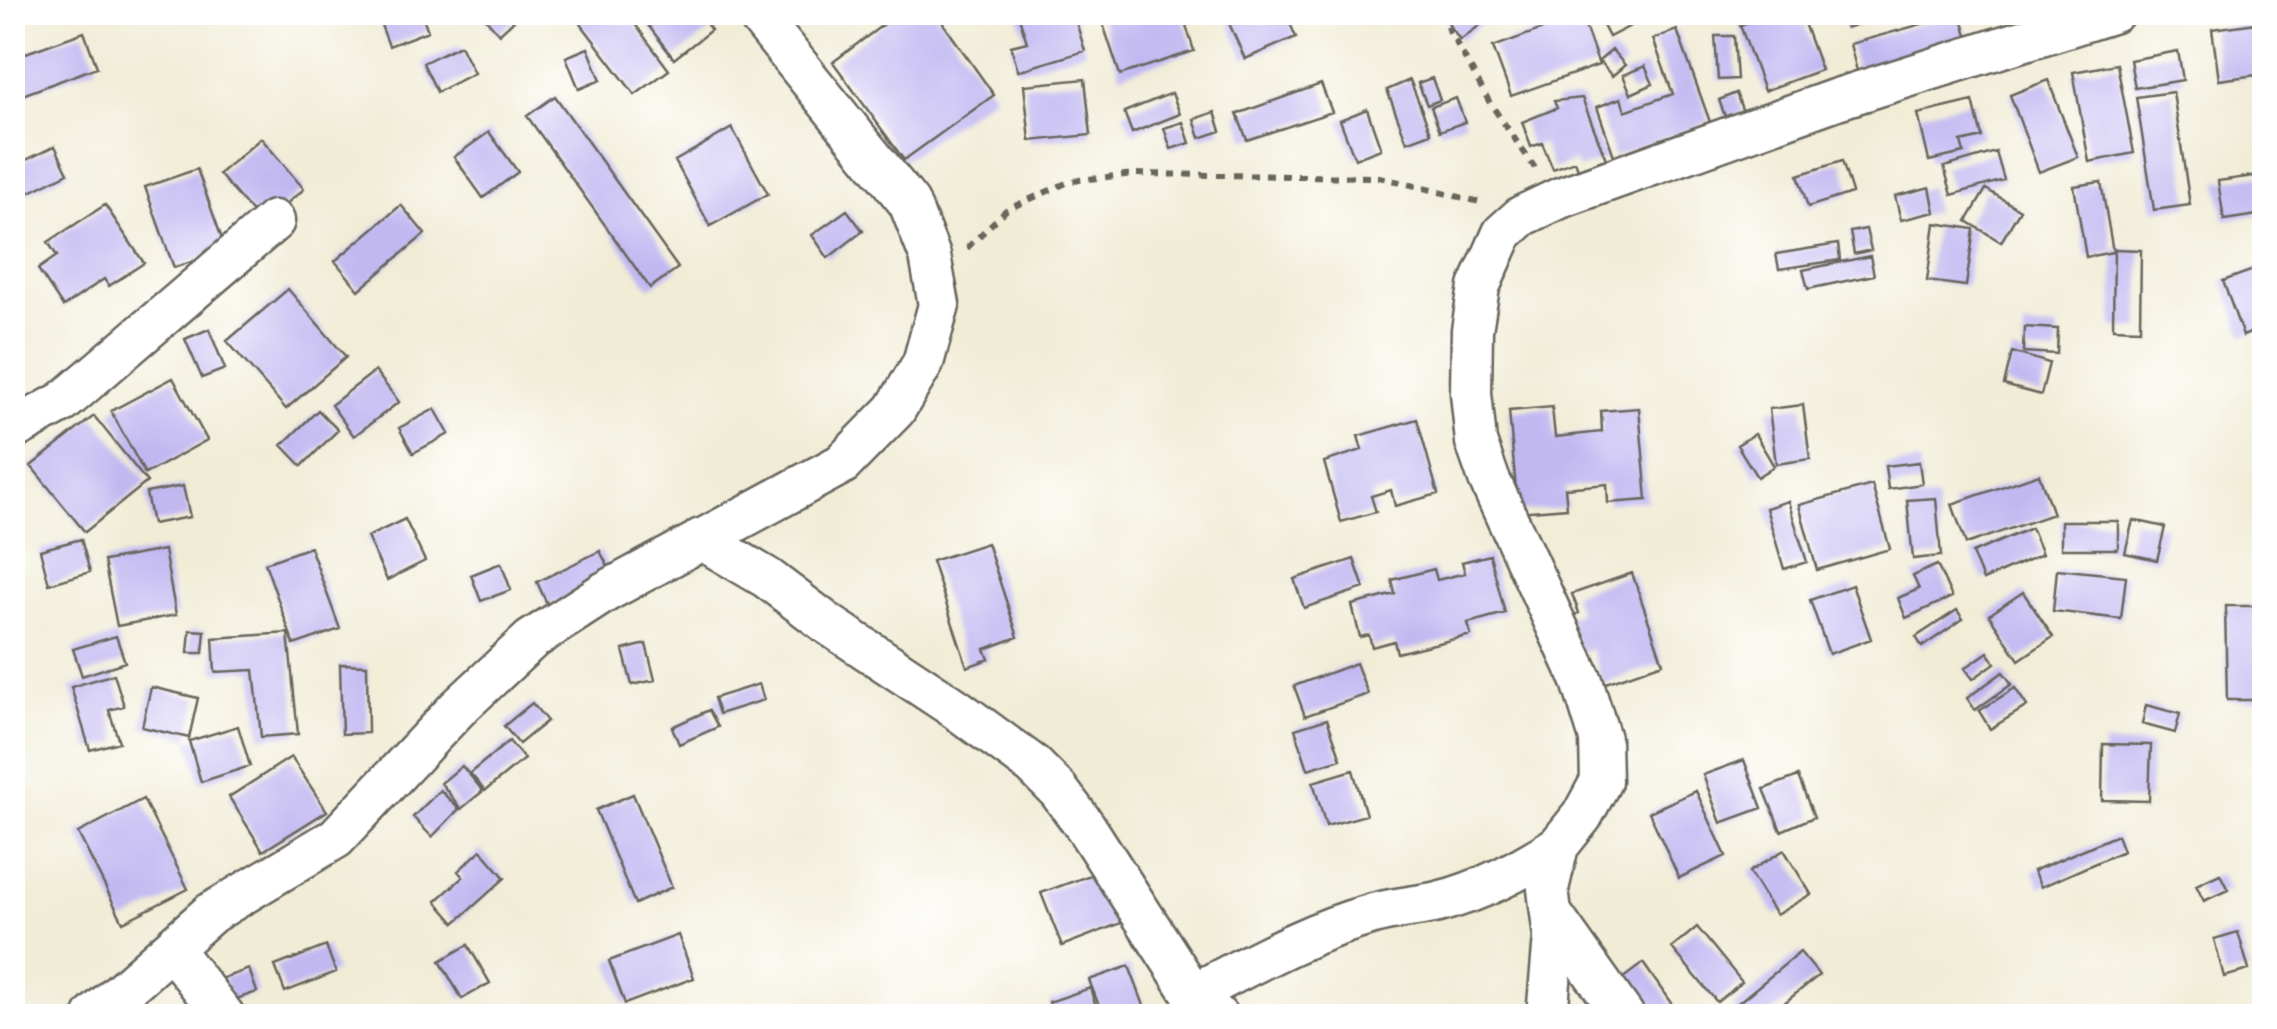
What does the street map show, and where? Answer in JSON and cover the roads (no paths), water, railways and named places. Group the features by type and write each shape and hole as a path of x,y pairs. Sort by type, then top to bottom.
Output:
{"street":[{"path":"94,1016 211,913 336,838 456,709 531,640 605,592 842,464 895,410 923,363 939,305 930,256 910,203 755,12"},
{"path":"701,539 768,578 1033,765 1058,790 1084,826 1205,1006 1280,950 1370,915 1439,902 1500,880 1558,846 1582,816 1601,781 1600,739 1582,680 1476,442 1471,393 1472,330 1479,287 1503,233 1522,216 1560,198 1837,98 2114,12"},
{"path":"12,430 62,402 274,221"},
{"path":"1547,1016 1554,937 1548,889 1558,846"},
{"path":"1551,913 1624,1016"},
{"path":"172,948 224,1016"}]}
